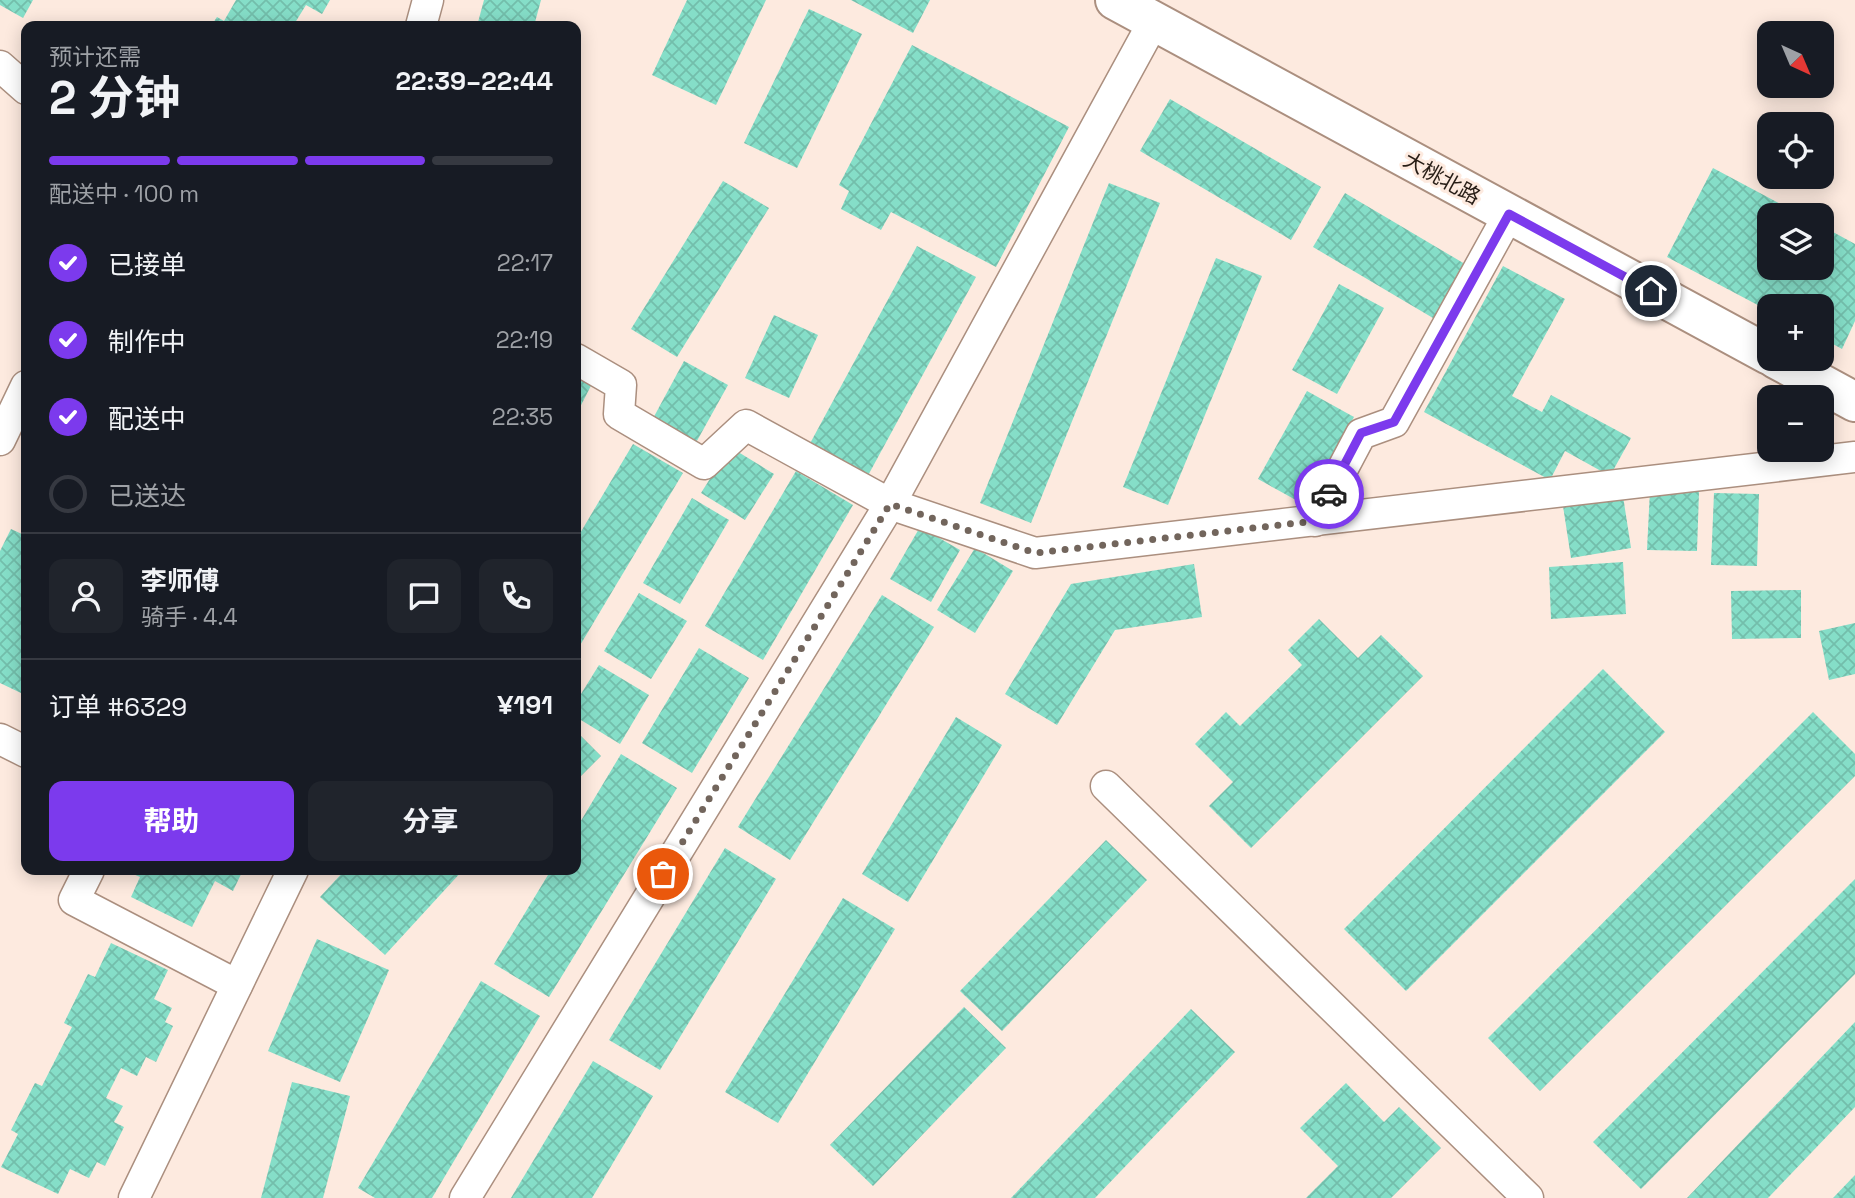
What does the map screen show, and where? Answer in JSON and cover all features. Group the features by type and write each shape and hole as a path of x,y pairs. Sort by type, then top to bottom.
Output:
{"street":[{"path":"422,21 428,0"},
{"name":"大桃北路","path":"1115,0 1757,348"},
{"path":"465,1198 890,504 1154,21"},
{"path":"0,66 21,85"},
{"path":"1315,521 1361,433 1394,422 1509,214"},
{"path":"581,362 621,385 619,414 704,464 746,425 890,504 1035,553 1855,457"},
{"path":"1798,371 1855,402"},
{"path":"0,440 21,396"},
{"path":"0,739 21,750"},
{"path":"1106,786 1528,1198"},
{"path":"86,875 74,900 237,985"},
{"path":"134,1198 291,875"}],"building":[{"path":"0,0 33,0 23,18 0,5"},
{"path":"236,0 330,0 322,14 306,5 296,21 224,21"},
{"path":"484,0 541,0 535,21 478,21"},
{"path":"687,0 766,0 716,105 652,75"},
{"path":"851,0 930,0 913,33"},
{"path":"809,9 862,34 797,168 744,143"},
{"path":"912,45 1069,127 996,267 891,212 881,230 841,209 849,191 839,185"},
{"path":"1170,99 1321,187 1291,240 1140,151"},
{"path":"1713,168 1779,203 1757,203 1757,280 1834,280 1834,233 1855,244 1855,321 1842,349 1834,345 1834,294 1757,294 1757,305 1667,257"},
{"path":"723,181 769,208 677,357 631,329"},
{"path":"1109,183 1160,203 1031,523 980,503"},
{"path":"1345,193 1470,267 1438,321 1313,247"},
{"path":"917,246 976,277 865,481 807,449"},
{"path":"1216,258 1262,276 1168,505 1123,487"},
{"path":"1503,266 1565,299 1512,396 1542,412 1551,395 1631,438 1610,476 1565,451 1550,480 1424,412"},
{"path":"1339,284 1384,308 1337,394 1292,370"},
{"path":"774,315 818,335 789,398 745,378"},
{"path":"684,361 728,385 693,448 650,424"},
{"path":"581,366 597,374 581,405"},
{"path":"1307,391 1354,417 1305,505 1258,479"},
{"path":"633,444 683,473 581,644 581,532"},
{"path":"730,447 774,474 745,520 701,493"},
{"path":"796,471 853,505 763,660 705,626"},
{"path":"1650,490 1699,492 1697,551 1647,550"},
{"path":"1714,493 1759,494 1757,566 1711,565"},
{"path":"1623,496 1631,548 1571,558 1563,506"},
{"path":"692,498 729,520 680,604 643,583"},
{"path":"920,527 960,550 931,602 890,579"},
{"path":"11,529 21,534 21,693 0,683 0,551"},
{"path":"975,548 1013,571 975,633 937,610"},
{"path":"1623,562 1626,614 1551,619 1549,567"},
{"path":"1194,564 1202,617 1115,630 1057,725 1005,694 1071,584"},
{"path":"1801,590 1801,638 1732,639 1731,591"},
{"path":"639,593 687,621 651,679 604,651"},
{"path":"882,595 934,627 790,860 738,827"},
{"path":"1319,619 1358,658 1381,635 1423,676 1251,848 1209,806 1233,782 1195,744 1226,712 1240,726 1302,665 1288,650"},
{"path":"1855,623 1855,674 1829,680 1819,631"},
{"path":"699,648 749,678 692,773 642,743"},
{"path":"599,665 649,695 620,744 581,720 581,694"},
{"path":"1603,669 1665,732 1406,991 1344,929"},
{"path":"1813,712 1855,754 1855,776 1540,1091 1488,1038"},
{"path":"956,717 1002,745 908,902 862,874"},
{"path":"581,736 601,756 581,776"},
{"path":"621,754 677,788 549,997 494,964 548,875 581,875 581,821"},
{"path":"1106,840 1147,880 1002,1031 960,991"},
{"path":"725,848 776,879 660,1070 609,1040"},
{"path":"135,875 241,875 233,891 215,881 192,927 131,897 140,877"},
{"path":"340,875 458,875 385,955 320,897"},
{"path":"1855,879 1855,974 1641,1189 1593,1142"},
{"path":"843,898 895,929 778,1123 725,1092"},
{"path":"317,939 389,970 340,1082 268,1051"},
{"path":"111,943 168,970 154,999 172,1008 165,1022 173,1026 156,1062 146,1057 137,1076 121,1068 106,1098 123,1106 114,1122 124,1127 105,1166 97,1162 89,1178 70,1169 58,1194 1,1167 18,1134 11,1130 35,1083 42,1086 72,1027 64,1023 88,974 95,977"},
{"path":"481,981 540,1016 432,1198 375,1198 358,1188"},
{"path":"964,1007 1006,1048 873,1186 830,1145"},
{"path":"1191,1009 1235,1052 1095,1198 1011,1198"},
{"path":"1855,1022 1855,1107 1768,1198 1687,1198"},
{"path":"593,1061 653,1096 592,1198 511,1198"},
{"path":"292,1082 350,1096 323,1198 261,1198"},
{"path":"1346,1083 1384,1122 1399,1107 1441,1148 1391,1198 1306,1198 1338,1166 1300,1128"},
{"path":"1855,1175 1855,1198 1833,1198"}],"way so far":[{"path":"663,874 890,504 1035,553 1315,521 1329,494"}],"route":[{"path":"1329,494 1361,433 1394,422 1509,214 1651,291"}]}
